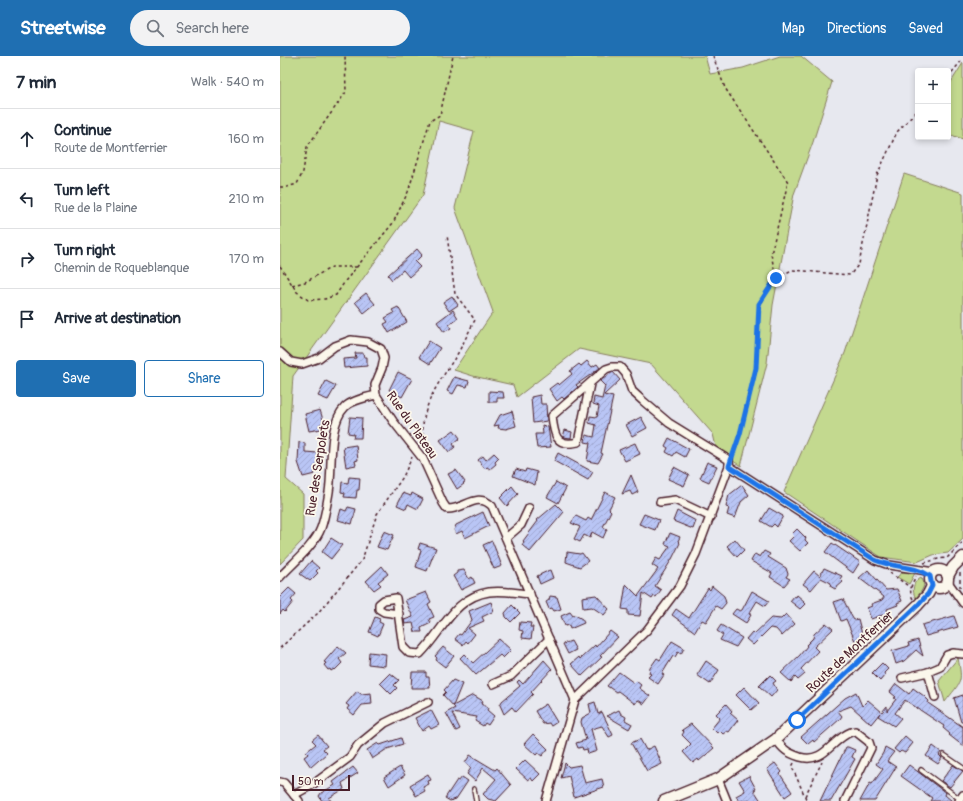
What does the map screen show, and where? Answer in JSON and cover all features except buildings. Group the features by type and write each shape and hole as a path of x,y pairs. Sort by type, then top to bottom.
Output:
{"street":[{"name":"Rue du Plateau","path":"280,352 291,362 302,364 319,358 335,346 351,340 368,342 380,349 384,358 375,386 376,395 428,469 442,503 447,509 454,509 474,500 487,501 492,506 575,700"},
{"path":"546,801 575,700 647,630 676,592 696,554 729,466 729,460 669,423 643,401 632,391 626,374 620,367 606,369 552,416 556,439 572,444 578,442 590,384"},
{"name":"Rue des Serpolets","path":"280,577 313,542 321,529 329,493 334,429 339,416 346,406 376,395"},
{"path":"729,466 875,560 889,565 922,570 941,581 963,603"},
{"path":"660,502 675,500 711,517"},
{"path":"506,538 521,525 529,508"},
{"name":"Route de Montferrier","path":"664,801 718,779 776,739 854,667 941,581 963,557"},
{"path":"399,614 403,647 409,653 420,654 430,644 457,607 474,595 491,592 530,594"},
{"path":"493,684 511,676 549,639"},
{"path":"902,678 928,672 940,667 946,655 953,653 963,654"},
{"path":"928,672 935,697"},
{"path":"294,795 312,785 350,757 358,746 385,723 428,702"},
{"path":"776,739 788,753 809,759 821,754 850,732 855,731 871,745 866,761 845,801"},
{"path":"718,779 727,801"},
{"path":"280,782 284,783 298,801"}],"lane":[{"path":"944,754 963,768"},
{"path":"920,770 961,798"},
{"path":"474,789 476,801"}],"path":[{"path":"280,187 287,187 297,184 303,172 307,147 346,92 345,56"},
{"path":"280,266 297,292 308,300 325,299 336,295 393,223 408,192 430,121 440,115 453,56"},
{"path":"713,56 725,88 788,182 771,254 776,278"},
{"path":"951,73 963,59"},
{"path":"729,466 740,434 756,368 759,304 776,278 792,270 850,275 859,264 877,175 897,132 915,113"},
{"path":"425,454 421,432 425,411 437,385 458,352 475,320 455,294 447,235"},
{"path":"292,285 305,282 332,267 357,267"},
{"path":"280,648 317,614 362,560 377,514 403,477 416,450"},
{"path":"889,572 911,588"},
{"path":"805,796 823,761 821,754"},
{"path":"796,756 792,767 808,801"}],"green space":[{"path":"280,56 705,56 710,74 743,68 780,56 801,56 832,82 813,142 794,194 773,305 767,363 741,466 717,451 713,434 651,364 579,349 517,397 513,385 454,370 493,312 455,208 474,131 439,121 423,195 293,376 286,479 303,494 303,540 280,564"},
{"path":"963,63 963,139 951,135 951,82"},
{"path":"904,174 963,193 963,539 948,553 933,555 917,562 881,557 784,492 845,353"},
{"path":"903,572 915,573 909,584 897,577"},
{"path":"921,577 924,585 916,598 913,589 916,581"},
{"path":"958,658 960,673 959,682 945,702 939,681"}],"route":[{"path":"776,278 759,304 756,368 740,434 729,466 875,560 898,567 922,570 930,576 932,586 928,594 918,605 797,720"}]}
